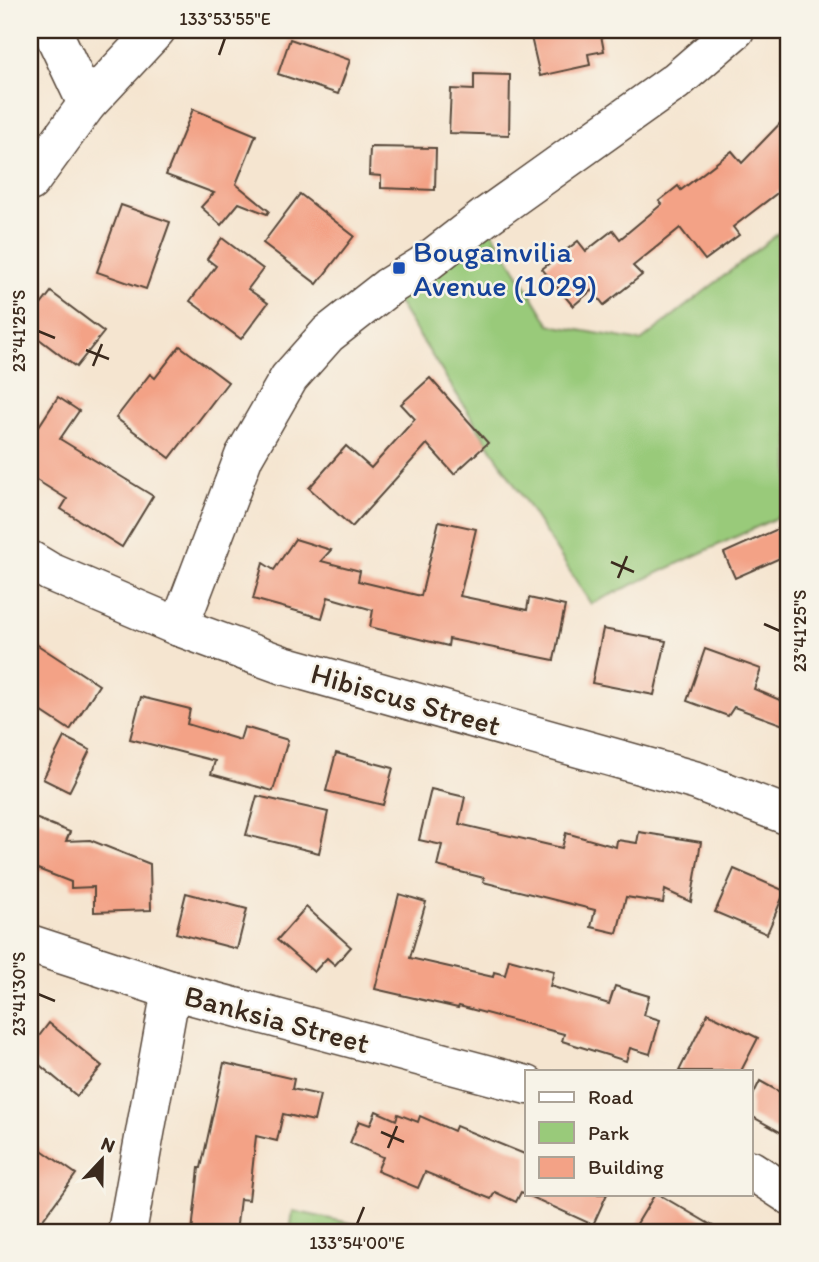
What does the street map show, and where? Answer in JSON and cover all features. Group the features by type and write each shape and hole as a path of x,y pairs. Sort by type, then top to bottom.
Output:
{"street":[{"path":"52,30 87,104"},
{"path":"30,182 87,104 156,30"},
{"path":"179,627 244,456 289,378 328,334 676,81 735,30"},
{"name":"Hibiscus Street","path":"30,560 50,572 179,627 283,665 697,781 789,816"},
{"name":"Banksia Street","path":"30,944 172,990 525,1084"},
{"path":"127,1232 172,990"},
{"path":"752,1171 789,1195"}],"green space":[{"path":"484,218 550,325 641,341 789,225 789,512 591,604 388,287"},
{"path":"293,1211 392,1232 290,1232"}],"building":[{"path":"565,30 600,30 604,51 588,54 590,65 540,76 531,37"},
{"path":"290,39 350,60 338,94 278,74"},
{"path":"474,74 510,75 509,135 449,133 451,89 474,90"},
{"path":"193,109 256,135 236,184 269,211 267,214 239,203 221,225 201,207 214,193 166,175"},
{"path":"789,114 789,184 733,227 739,235 705,260 680,228 633,266 642,275 604,305 592,290 573,306 542,269 578,241 586,251 613,230 620,239 662,204 659,201 678,186 681,190 732,151 742,163"},
{"path":"370,147 436,148 435,190 381,188 381,176 369,175"},
{"path":"300,194 354,236 317,284 263,243"},
{"path":"121,205 170,222 146,289 97,272"},
{"path":"222,238 263,269 248,289 268,303 241,339 190,301 216,266 207,259"},
{"path":"51,292 104,332 76,367 30,332 30,319"},
{"path":"180,346 228,382 170,458 116,418 150,374 155,378"},
{"path":"430,378 488,443 454,474 427,444 352,527 309,488 346,446 371,468 415,419 401,404"},
{"path":"58,397 79,411 60,439 153,496 122,547 61,509 67,499 30,476 30,419 39,426"},
{"path":"439,521 476,529 460,596 527,610 529,598 565,606 554,660 449,639 448,646 370,627 373,610 328,597 322,618 253,599 263,563 274,570 295,539 331,550 321,561 360,571 358,581 421,596"},
{"path":"789,524 789,554 735,578 724,553"},
{"path":"603,629 666,641 654,695 592,683"},
{"path":"30,640 99,685 70,730 30,704"},
{"path":"705,649 761,669 754,689 789,704 789,727 734,707 728,716 687,701"},
{"path":"141,697 190,709 187,724 240,740 244,727 288,740 273,791 211,774 215,761 130,739"},
{"path":"64,737 90,750 69,792 43,779"},
{"path":"336,753 393,768 383,805 326,791"},
{"path":"431,789 465,797 459,824 562,848 566,833 616,847 617,840 637,843 639,832 701,842 691,902 665,890 663,903 626,897 617,933 591,927 595,910 483,882 484,878 437,866 442,845 419,840"},
{"path":"257,796 328,812 319,853 246,835"},
{"path":"30,816 70,832 66,841 90,840 150,864 151,910 94,912 94,887 71,888 71,882 30,866"},
{"path":"734,869 785,891 767,934 715,912"},
{"path":"186,893 247,909 237,949 176,933"},
{"path":"399,894 426,902 410,958 493,977 494,972 505,975 509,959 554,971 550,986 609,1004 615,986 649,996 644,1015 660,1020 650,1054 630,1048 626,1061 562,1041 564,1034 459,1006 458,1008 375,989"},
{"path":"306,907 351,947 335,965 327,958 314,972 277,940"},
{"path":"708,1013 758,1038 742,1070 680,1070"},
{"path":"49,1023 102,1066 77,1096 30,1057 30,1048"},
{"path":"224,1063 294,1079 292,1089 320,1095 314,1121 283,1114 277,1141 256,1136 249,1200 240,1199 236,1232 192,1232 199,1168"},
{"path":"760,1081 789,1097 789,1137 752,1117 752,1097"},
{"path":"376,1111 396,1120 398,1114 418,1122 420,1116 454,1131 456,1126 525,1154 525,1194 521,1192 516,1202 495,1192 491,1199 425,1172 418,1188 377,1171 383,1157 350,1143 359,1121 370,1125"},
{"path":"30,1142 76,1174 34,1232 30,1232"},
{"path":"530,1196 606,1196 593,1225"},
{"path":"654,1196 661,1196 723,1232 632,1232"}],"place":[{"name":"Bougainvilia Avenue (1029)","path":"399,268"}]}
